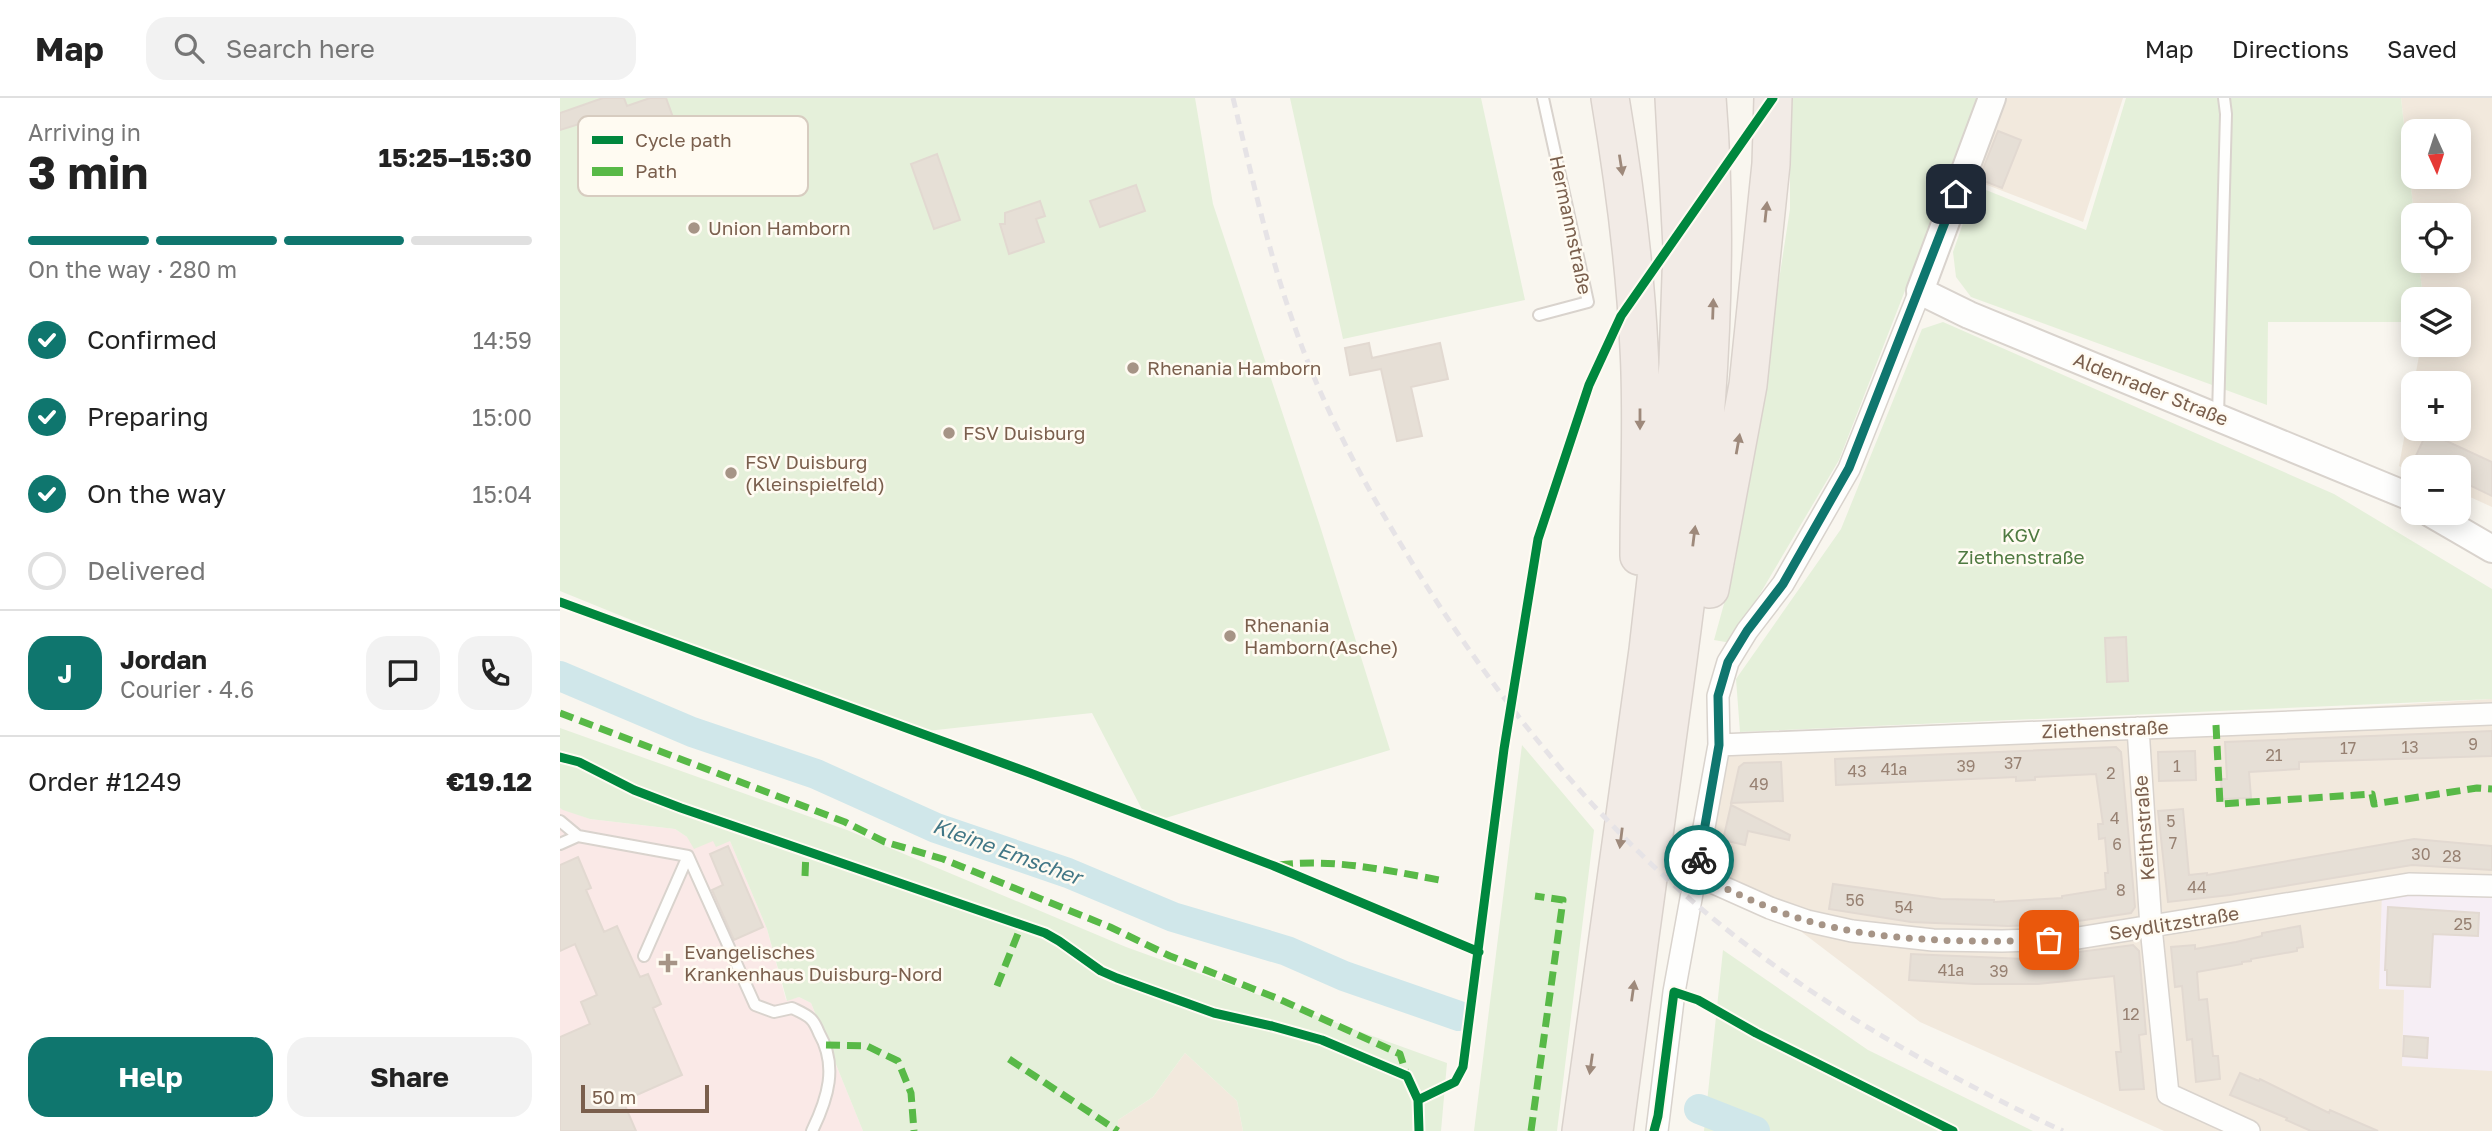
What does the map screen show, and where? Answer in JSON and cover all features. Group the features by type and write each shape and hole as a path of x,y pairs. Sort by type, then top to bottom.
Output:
{"highway":[{"path":"1610,98 1623,171 1639,351 1639,557 1632,646 1630,771"},
{"path":"1581,1131 1650,636 1670,461 1681,286 1681,192 1674,98"},
{"path":"1614,1131 1704,450 1714,235 1707,98"},
{"path":"1660,798 1698,654 1748,385 1770,164 1773,98"}],"street":[{"path":"1657,1131 1674,992 1719,745 1718,696 1728,662 1747,631 1783,584 1849,468 1920,291 1992,98"},
{"name":"Aldenrader Straße","path":"1920,291 1969,315 2401,494"},
{"path":"2451,525 2492,549"},
{"path":"2470,525 2492,535"},
{"name":"Ziethenstraße","path":"1719,745 2492,714"},
{"name":"Keithstraße","path":"2138,728 2151,928 2168,1094 2249,1131"},
{"name":"Seydlitzstraße","path":"1696,875 1770,908 1807,921 1852,931 1933,940 2002,942 2072,939 2151,928 2409,884 2492,886"}],"lane":[{"name":"Hermannstraße","path":"1539,315 1588,302 1543,98"},
{"path":"2218,416 2227,114 2224,98"},
{"path":"560,821 578,836 688,856"},
{"path":"560,844 578,836"},
{"path":"645,956 688,856"},
{"path":"688,856 755,1005 774,1012 792,1008 811,1019 826,1045 830,1060 830,1080 823,1108 812,1131"}],"shaded area":[{"path":"2005,98 2123,98 2083,222 1974,180"},
{"path":"2401,98 2492,98 2492,507 2471,497 2471,455 2401,455 2404,441 2471,441 2471,371 2416,371 2419,357 2471,357 2471,287 2422,287 2420,273 2471,273 2471,203 2413,203 2411,189 2471,189 2471,119 2403,119"},
{"path":"2492,699 2492,1131 2164,1131 1920,1022 1770,908 1697,875 1719,745"},
{"name":"Evangelisches Krankenhaus Duisburg-Nord","path":"560,808 590,819 675,829 687,837 730,841 767,929 786,1000 799,997 811,1003 863,1131 560,1131"},
{"path":"2382,891 2492,893 2492,1071 2402,1066 2404,990 2379,989"},
{"path":"1185,1053 1237,1101 1243,1131 1118,1131 1118,1120 1153,1097"}],"green space":[{"path":"560,98 1195,98 1213,204 1320,526 1390,750 1149,823 1092,713 909,733 560,591"},
{"path":"1290,98 1481,98 1525,300 1343,339"},
{"path":"1790,98 1980,98 1839,460 1731,643 1714,640 1735,564 1790,209"},
{"path":"2126,98 2401,98 2403,119 2401,119 2401,189 2411,189 2413,203 2401,203 2401,273 2420,273 2422,287 2401,287 2401,322 2268,322 2267,405 1971,297 1956,277 1953,252 1976,186 2086,230"},
{"name":"KGV Ziethenstraße","path":"1943,322 2334,494 2492,589 2492,699 1740,732 1736,679 1841,529 1922,329"},
{"path":"560,728 847,830 1126,947 1447,1063 1441,1131 1243,1131 1237,1101 1185,1053 1153,1097 1118,1120 1118,1131 863,1131 811,1003 799,997 787,1001 767,929 730,841 716,847 713,841 694,849 687,837 675,829 590,819 563,810 560,808"},
{"path":"1522,745 1594,830 1557,1131 1474,1131"},
{"path":"1723,950 1868,1050 2033,1131 1704,1131"}],"building":[{"path":"603,98 624,98 627,106 650,98 666,98 672,116 578,116 578,124 560,130 560,113"},
{"path":"1998,131 2021,140 2002,188 1979,179"},
{"path":"937,154 960,220 934,229 911,164"},
{"path":"1136,185 1145,211 1100,227 1090,201"},
{"path":"1040,201 1045,216 1036,219 1044,242 1009,254 1000,224 1005,224 1005,213"},
{"path":"1369,343 1372,358 1440,343 1448,379 1411,387 1422,436 1397,441 1381,369 1350,375 1345,348"},
{"path":"2423,441 2446,441 2492,462 2492,496 2471,486 2471,455 2416,455"},
{"path":"2126,637 2128,681 2107,682 2105,638"},
{"path":"2492,731 2492,756 2299,762 2299,769 2249,772 2251,798 2222,799 2221,779 2227,779 2225,742"},
{"path":"2116,747 2121,752 2135,907 2131,913 2058,924 2008,926 1911,922 1829,909 1833,884 1941,899 1994,902 2062,898 2106,889 2105,873 2108,873 2105,838 2099,839 2098,824 2103,824 2096,774 2035,777 2035,780 2016,781 2016,777 1836,785 1835,759"},
{"path":"2195,751 2196,780 2159,781 2158,752"},
{"path":"1781,762 1783,801 1731,803 1739,767 1744,763"},
{"path":"1731,805 1790,835 1789,840 1748,831 1745,845 1723,840"},
{"path":"2183,809 2189,875 2207,875 2414,839 2492,846 2492,870 2412,865 2230,895 2168,902 2158,811"},
{"path":"728,846 763,927 734,940 712,890 723,885 710,854"},
{"path":"578,857 591,888 586,890 604,932 617,926 640,977 648,974 661,1004 653,1008 682,1075 623,1101 636,1131 560,1131 560,1037 590,1024 581,1002 597,995 575,944 560,951 560,865"},
{"path":"2388,907 2479,913 2478,936 2433,934 2430,987 2387,985 2385,970"},
{"path":"2300,926 2303,947 2297,948 2297,951 2197,972 2199,1000 2207,999 2213,1056 2218,1056 2220,1079 2196,1082 2192,1039 2187,1040 2182,986 2175,987 2171,947 2195,945 2195,949"},
{"path":"2133,945 2139,951 2146,1034 2139,1035 2144,1089 2120,1090 2116,1052 2121,1052 2114,976 2038,984 1909,980 1911,954 2025,959"},
{"path":"2404,1036 2428,1038 2427,1058 2403,1056"},
{"path":"2240,1073 2259,1081 2260,1079 2329,1113 2330,1110 2378,1131 2311,1131 2286,1120 2287,1118 2230,1095"}],"waterway":[{"name":"Kleine Emscher","path":"560,676 692,732 816,774 936,828 1068,873 1173,917 1287,951 1344,976 1459,1016"},
{"name":"Kleine Emscher","path":"1699,1109 1755,1131"}],"railway":[{"path":"1233,98 1283,292 1330,413 1360,473 1436,601 1491,680 1550,756 1647,860 1692,901 1791,977 1952,1076 2063,1131"}],"marked path":[{"path":"560,713 845,822 885,842 943,859 1110,927 1170,956 1279,999 1400,1054 1407,1076"},
{"path":"2216,725 2220,804 2372,794 2374,804 2477,788 2492,789"},
{"path":"805,876 806,851"},
{"path":"1279,865 1342,864 1445,881"},
{"path":"1531,1131 1563,900 1535,896"},
{"path":"997,986 1021,926"},
{"path":"826,1045 867,1046 898,1061 911,1093 914,1131"},
{"path":"1009,1059 1118,1131"}],"cycle path":[{"path":"1418,1100 1455,1082 1463,1067 1504,749 1538,539 1589,385 1621,316 1773,98"},
{"path":"560,602 1030,773 1274,866 1479,952"},
{"path":"560,757 579,762 634,790 681,808 1045,933 1101,971 1117,978 1214,1013 1322,1040 1407,1076 1418,1100 1419,1131"},
{"path":"1654,1131 1674,992 1698,1000 1756,1033 1953,1131"}],"way so far":[{"path":"1699,860 1696,875 1770,908 1807,921 1852,931 1933,940 2049,940"}],"place":[{"name":"Union Hamborn","path":"694,228"},
{"name":"Rhenania Hamborn","path":"1133,368"},
{"name":"FSV Duisburg","path":"949,433"},
{"name":"FSV Duisburg (Kleinspielfeld)","path":"731,473"},
{"name":"Rhenania Hamborn(Asche)","path":"1230,636"},
{"name":"Evangelisches Krankenhaus Duisburg-Nord","path":"668,963"}],"route":[{"path":"1699,860 1719,745 1718,696 1728,662 1747,631 1783,584 1849,468 1956,194"}]}
